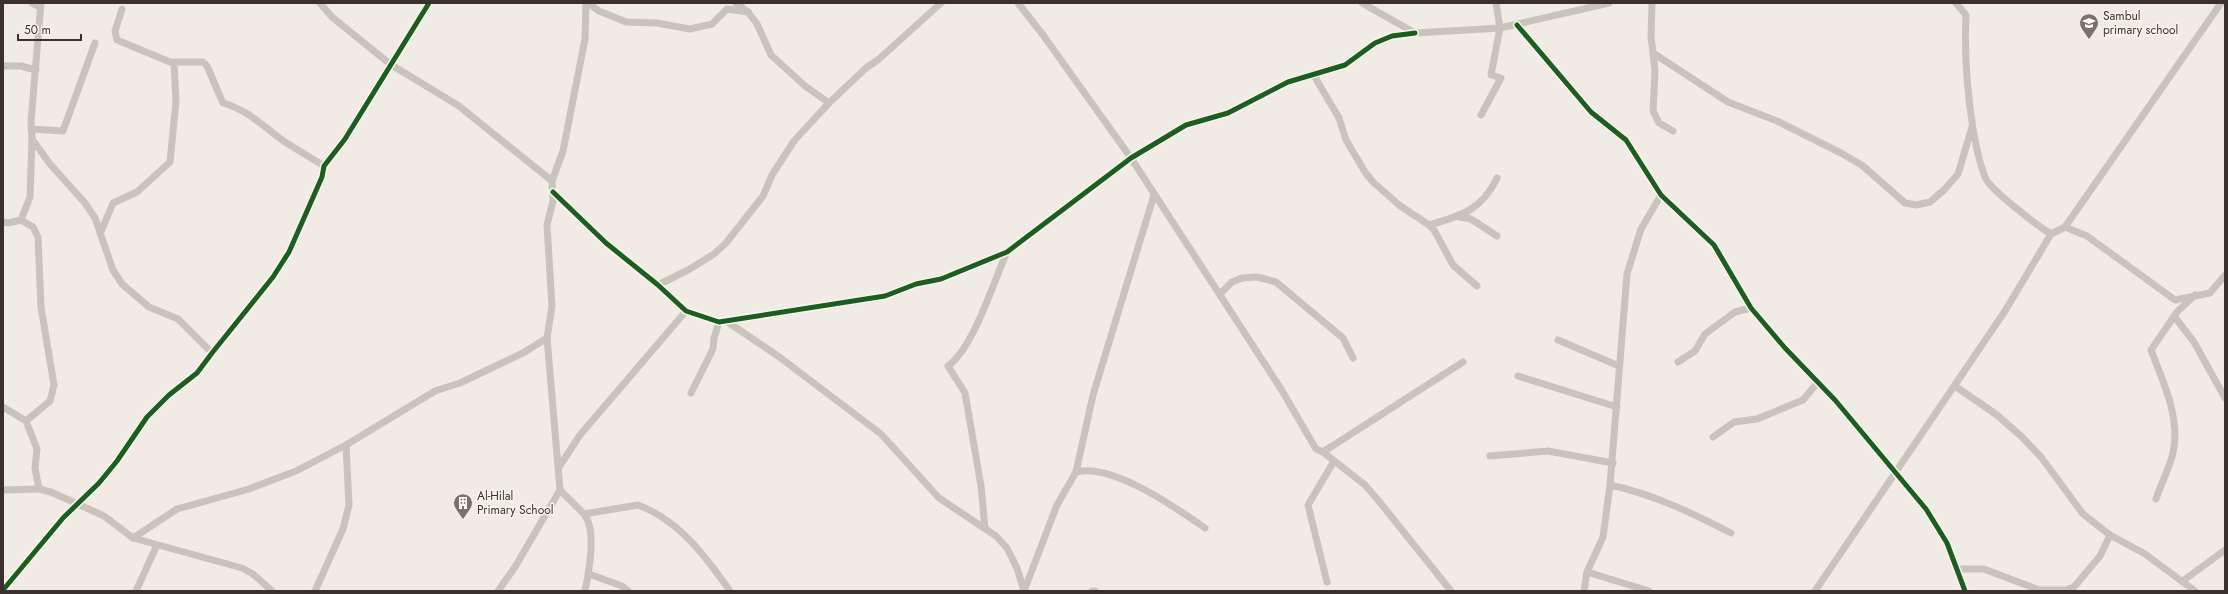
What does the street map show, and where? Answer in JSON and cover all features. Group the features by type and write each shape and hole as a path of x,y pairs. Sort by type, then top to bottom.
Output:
{"street":[{"path":"21,220 30,197 31,129 40,5 32,3"},
{"path":"320,3 332,17 390,64 459,106 552,182"},
{"path":"3,590 63,518 78,504 117,461 154,409 197,373 273,277 289,252 322,177 324,166 345,139 429,3"},
{"path":"587,3 599,11 626,22 657,23 690,29 712,24 726,9 748,12"},
{"path":"498,591 515,567 560,490 547,338 552,306 547,225 553,192 552,182 563,151 581,61 587,24 587,3"},
{"path":"736,3 748,12 757,24 772,55 806,86 829,103"},
{"path":"658,285 688,270 714,254 736,232 764,196 772,175 794,141 829,103 941,3"},
{"path":"1018,3 1043,35 1131,158 1282,389 1316,449 1323,452 1365,486 1451,591"},
{"path":"1362,3 1415,33"},
{"path":"1481,115 1500,78 1491,74 1500,28 1496,3"},
{"path":"723,321 885,296 916,284 941,279 1007,252 1131,158 1186,125 1228,113 1288,82 1345,65 1375,43 1392,36 1415,33 1500,28 1609,3"},
{"path":"1652,3 1651,37 1655,71 1653,111 1659,123 1673,131"},
{"path":"1956,3 1966,15 1966,80 1976,146 1987,180 2035,224 2051,234"},
{"path":"1816,591 2005,311 2051,234 2065,227 2221,3"},
{"path":"122,9 115,31 117,40 174,63 203,62 207,66 223,103 236,107 247,113 267,126 284,141 324,166"},
{"path":"1517,25 1591,112 1626,140 1661,195 1714,246 1751,308 1785,348 1835,400 1926,509 1947,543 1965,591"},
{"path":"31,129 63,131 95,44"},
{"path":"1653,53 1728,102 1777,120 1841,153 1862,166 1905,203 1916,205 1930,202 1944,190 1958,174 1973,124"},
{"path":"101,232 113,203 137,192 170,162 176,101 174,63"},
{"path":"3,66 21,66 36,70"},
{"path":"1313,74 1338,118 1346,140 1365,172 1373,182 1399,205 1434,230 1453,265 1477,286"},
{"path":"32,140 50,164 85,203 95,218 113,270 122,284 149,307 178,319 212,353"},
{"path":"1429,225 1459,217 1476,206 1489,193 1496,178"},
{"path":"553,192 627,262 658,285 686,311 723,321 778,356 881,434 939,498 996,536 1006,548 1017,568 1024,591"},
{"path":"1024,591 1057,505 1076,472 1092,395 1154,195"},
{"path":"1584,591 1587,572 1603,537 1613,463 1627,274 1642,229 1661,195"},
{"path":"1459,217 1471,219 1497,236"},
{"path":"3,222 8,223 21,220 33,227 38,237 41,306 54,385 50,401 26,421"},
{"path":"2065,227 2087,236 2175,300 2210,293 2225,275"},
{"path":"985,528 981,486 965,392 948,366 957,360 967,345 1007,252"},
{"path":"1220,294 1232,282 1242,278 1257,277 1276,282 1339,334 1353,358"},
{"path":"2156,499 2161,484 2168,471 2174,439 2172,410 2151,350 2174,316 2195,295"},
{"path":"1678,362 1695,351 1705,334 1735,312 1751,308"},
{"path":"559,467 580,435 686,311"},
{"path":"2174,316 2194,342 2225,398"},
{"path":"691,393 713,349 714,338 723,321"},
{"path":"133,538 177,509 249,489 296,471 346,445 435,391 460,382 523,353 547,338"},
{"path":"1558,340 1619,366"},
{"path":"1323,452 1463,362"},
{"path":"1518,376 1617,407"},
{"path":"1713,437 1734,422 1757,419 1803,400 1818,382"},
{"path":"1955,386 1997,415 2022,437 2041,458 2076,506 2110,535 2145,554 2184,580 2195,591"},
{"path":"3,407 26,421 37,449 35,468 39,489"},
{"path":"315,591 343,529 349,505 346,445"},
{"path":"1490,456 1548,451 1613,463"},
{"path":"1327,582 1308,505 1334,461"},
{"path":"1076,472 1085,469 1101,471 1125,480 1179,510 1205,528"},
{"path":"1610,484 1638,490 1704,519 1731,533"},
{"path":"3,490 39,489 51,492 104,516 133,538 242,568 253,574 272,591"},
{"path":"560,490 589,520 591,531 589,574 585,591"},
{"path":"584,514 638,505 646,508 680,532 702,552 730,591"},
{"path":"1958,569 1984,569 2039,590 2066,590 2074,587 2100,556 2110,535"},
{"path":"136,591 157,545"},
{"path":"2184,580 2225,550"},
{"path":"1587,572 1649,591"},
{"path":"589,574 622,586 628,591"}],"cycle path":[{"path":"3,590 63,518 99,483 117,461 147,417 169,395 197,373 273,277 289,252 322,177 324,166 345,139 429,3"},
{"path":"1517,25 1591,112 1626,140 1661,195 1714,245 1751,308 1785,348 1835,400 1926,509 1947,543 1965,591"},
{"path":"553,192 606,243 658,285 686,311 719,322 885,296 916,284 941,279 1007,252 1131,158 1186,125 1228,113 1288,82 1345,65 1375,43 1392,36 1415,33"}],"place":[{"name":"Sambul primary school","path":"2089,40"},
{"name":"Al-Hilal Primary School","path":"463,520"}]}
